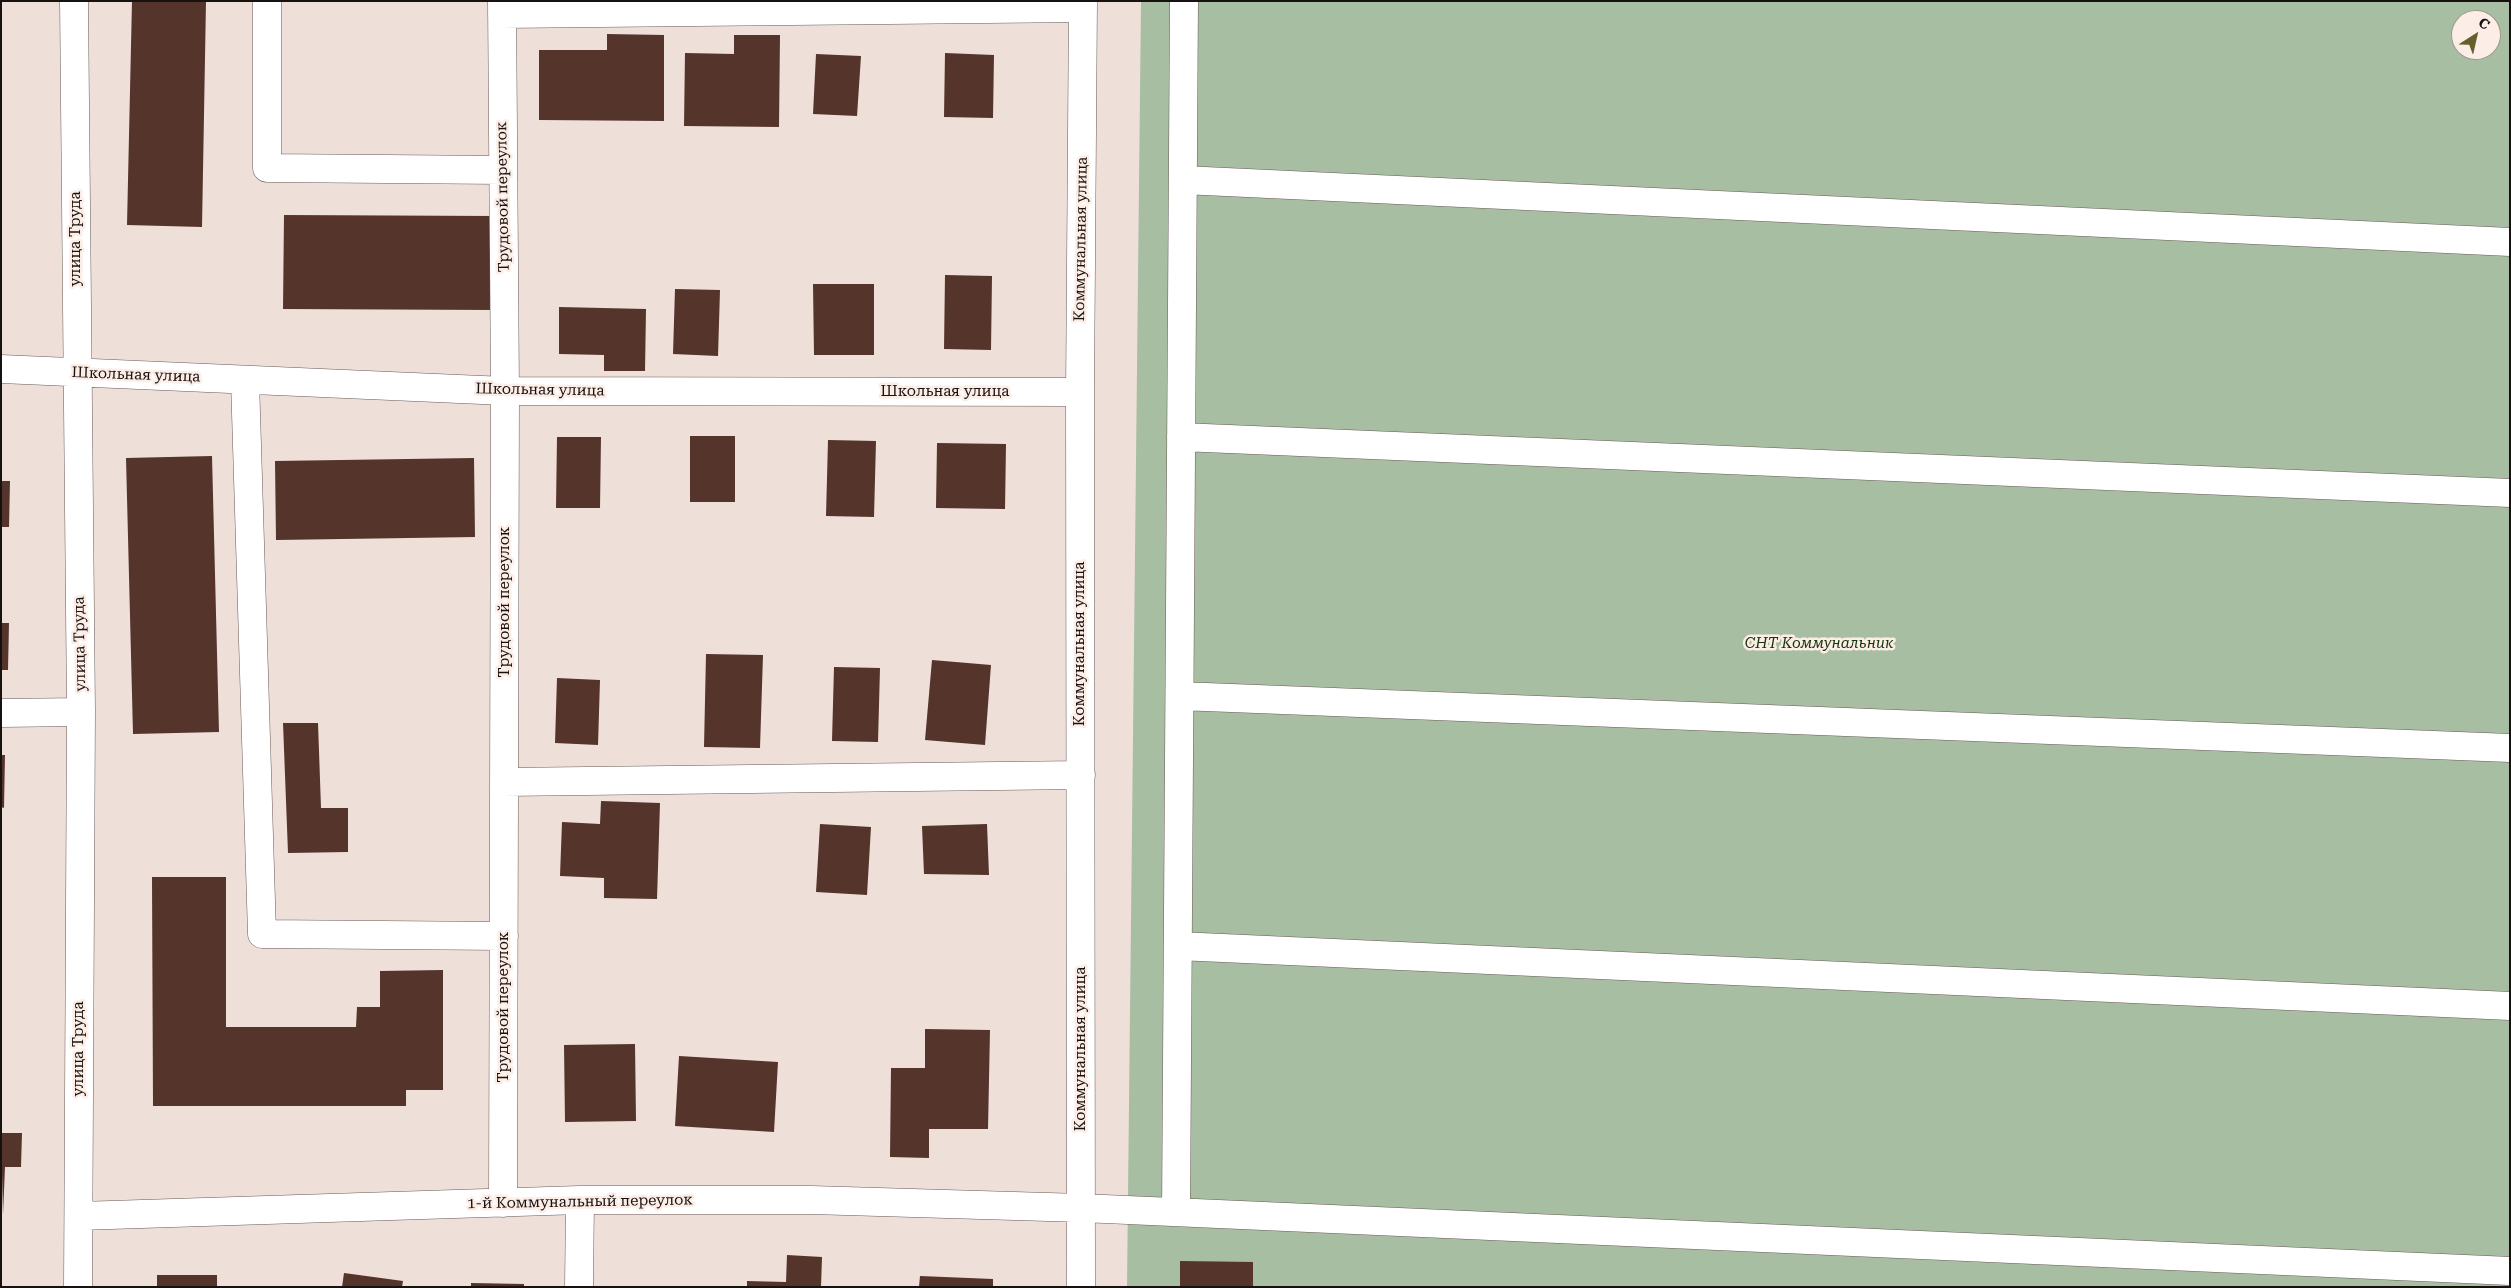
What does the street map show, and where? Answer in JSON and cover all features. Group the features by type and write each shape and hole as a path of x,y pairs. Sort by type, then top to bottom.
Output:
{"street":[{"name":"улица Труда","path":"74,1 81,712 78,1287"},
{"path":"266,1 267,168 503,170"},
{"path":"1176,1212 1184,1"},
{"path":"502,8 1084,5"},
{"name":"Коммунальная улица","path":"1081,1287 1080,392 1084,5"},
{"name":"Трудовой переулок","path":"502,8 505,391 503,1203"},
{"path":"1183,180 2510,242"},
{"name":"Школьная улица","path":"1,369 505,391 1080,392"},
{"path":"244,380 262,934 504,936"},
{"path":"1181,437 2510,493"},
{"path":"1180,696 2510,748"},
{"path":"1,714 81,712"},
{"path":"504,782 1081,774"},
{"path":"1178,946 2510,1006"},
{"path":"579,1287 580,1200"},
{"name":"1-й Коммунальный переулок","path":"78,1216 580,1200 811,1200 1082,1208 2510,1271"}],"green space":[{"name":"СНТ Коммунальник","path":"1141,1 2510,1 2510,1287 1127,1287"}],"building":[{"path":"132,1 206,1 202,227 127,225"},
{"path":"607,34 664,35 664,121 539,120 539,50 607,50"},
{"path":"734,35 780,35 779,127 684,126 685,53 734,54"},
{"path":"945,53 994,55 993,118 944,117"},
{"path":"816,54 861,56 857,116 813,114"},
{"path":"284,215 494,216 494,310 283,309"},
{"path":"945,275 992,276 991,350 944,349"},
{"path":"813,284 874,284 874,355 814,355"},
{"path":"675,289 720,290 718,356 673,354"},
{"path":"559,307 646,309 645,371 604,371 604,355 559,354"},
{"path":"690,436 735,436 735,502 690,502"},
{"path":"557,437 601,437 600,508 556,508"},
{"path":"828,440 876,441 874,517 826,516"},
{"path":"937,443 1006,444 1005,509 936,508"},
{"path":"212,456 219,732 133,734 126,458"},
{"path":"474,458 475,537 276,540 275,461"},
{"path":"1,481 10,481 9,527 1,527"},
{"path":"1,623 9,623 8,670 1,670"},
{"path":"706,654 763,655 760,748 704,747"},
{"path":"932,660 991,665 985,745 925,740"},
{"path":"834,667 880,668 878,742 832,741"},
{"path":"557,678 600,680 598,745 555,743"},
{"path":"283,723 318,723 321,808 348,808 348,852 288,853"},
{"path":"1,755 5,755 4,808 1,807"},
{"path":"601,801 660,803 657,899 604,898 604,878 560,876 562,822 600,824"},
{"path":"820,824 871,827 867,895 816,892"},
{"path":"987,824 989,875 924,874 922,826"},
{"path":"152,877 226,877 226,1027 356,1027 357,1007 380,1007 380,971 443,970 443,1090 406,1090 406,1106 153,1106"},
{"path":"925,1029 990,1030 988,1129 929,1129 929,1158 890,1157 891,1068 925,1068"},
{"path":"635,1044 636,1121 565,1122 564,1045"},
{"path":"679,1056 778,1062 774,1132 675,1126"},
{"path":"1,1133 22,1133 21,1167 5,1167 3,1215"},
{"path":"787,1255 822,1257 821,1287 747,1287 747,1281 786,1282"},
{"path":"1180,1261 1253,1262 1253,1287 1180,1287"},
{"path":"344,1273 403,1281 402,1287 342,1287"},
{"path":"157,1275 217,1275 217,1287 157,1287"},
{"path":"920,1276 993,1279 993,1287 919,1287"},
{"path":"471,1283 524,1284 524,1287 471,1287"}]}
